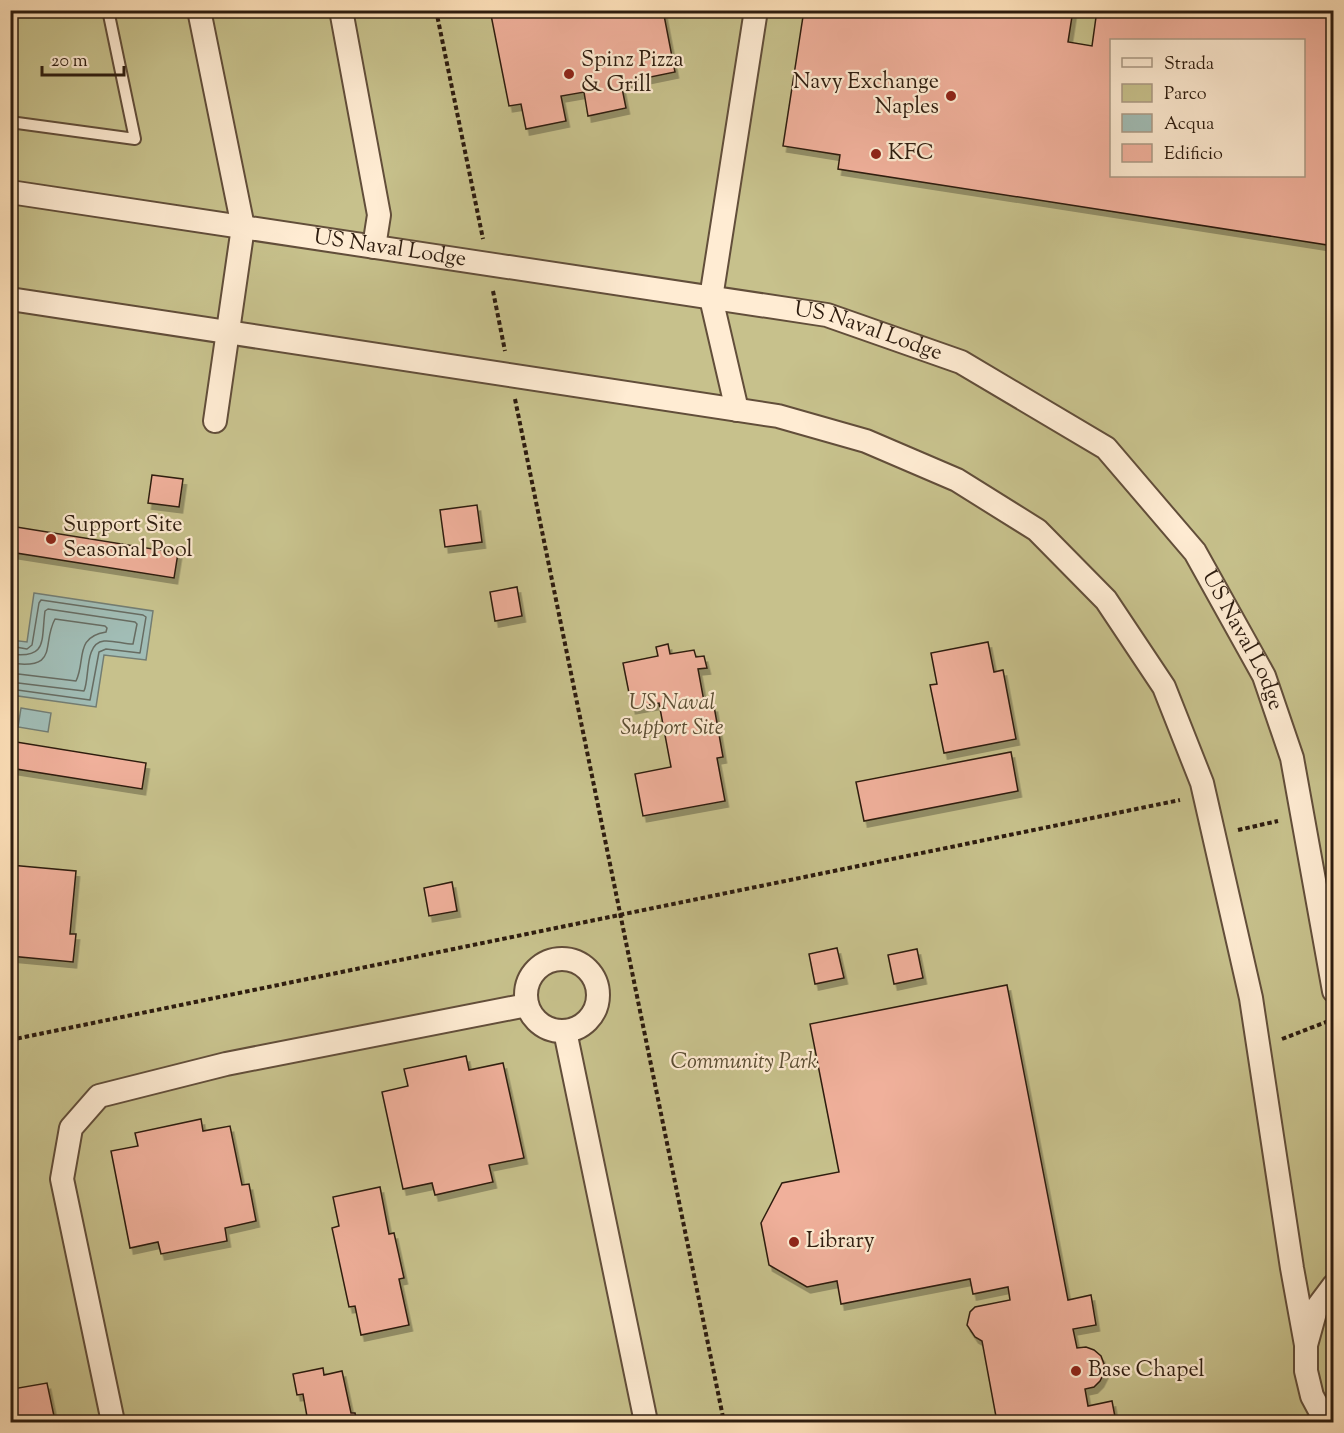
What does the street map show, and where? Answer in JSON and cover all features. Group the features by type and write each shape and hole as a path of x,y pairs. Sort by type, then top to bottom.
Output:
{"street":[{"path":"200,10 243,227 215,421"},
{"path":"341,10 379,215 374,247"},
{"path":"737,410 711,298 756,10"},
{"name":"US Naval Lodge","path":"10,192 827,315 961,362 1106,448 1195,552 1264,676 1292,758 1334,991"},
{"path":"10,299 778,416 866,441 957,480 1036,530 1106,600 1164,687 1202,783 1251,998 1306,1345 1306,1371 1312,1396 1314,1422"},
{"path":"562,959 583,965 591,973 598,994 597,1005 585,1023 576,1029 565,1031 545,1027 531,1014 526,994 533,973 550,961 562,959"},
{"path":"113,1422 62,1179 71,1128 99,1096 226,1064 527,1005"},
{"path":"565,1031 646,1422"},
{"path":"1306,1345 1316,1309 1334,1284"},
{"path":"1312,1396 1326,1422"}],"lane":[{"path":"10,122 135,139 108,10"}],"path":[{"path":"436,10 724,1422"},
{"path":"10,1040 1205,795"},
{"path":"1214,835 1302,816"},
{"path":"1259,1048 1334,1019"}],"green space":[{"name":"US Naval Support Site","path":"10,11 1333,11 1333,1422 11,1422"}],"water":[{"path":"34,593 153,611 146,660 104,655 96,707 11,695 11,640 27,642"},
{"path":"21,708 51,713 48,732 18,727"}],"building":[{"path":"490,10 663,10 675,72 621,83 626,108 588,116 584,92 561,96 566,121 526,129 521,104 509,106"},
{"name":"Navy Exchange Naples","path":"804,10 1073,10 1068,42 1092,46 1097,10 1334,10 1334,246 838,169 840,155 783,146"},
{"path":"152,475 183,479 179,507 148,503"},
{"path":"477,505 482,542 445,547 440,510"},
{"name":"Support Site Seasonal Pool","path":"10,526 178,553 174,578 10,552"},
{"path":"517,587 522,616 495,621 490,592"},
{"path":"988,642 994,672 1003,670 1016,739 944,753 930,685 937,684 931,653"},
{"path":"668,644 670,654 694,650 696,657 704,656 707,668 698,669 705,707 714,706 723,757 717,758 725,801 643,816 635,774 671,767 659,703 632,708 623,663 658,656 656,647"},
{"path":"10,741 146,763 142,789 10,768"},
{"path":"1011,752 1018,791 864,821 856,782"},
{"path":"10,865 76,871 70,934 76,934 73,962 10,956"},
{"path":"452,882 457,911 429,916 424,888"},
{"path":"837,948 844,978 815,984 809,954"},
{"path":"917,949 923,978 894,984 888,955"},
{"path":"1007,985 1068,1300 1091,1295 1096,1325 1073,1329 1077,1348 1086,1347 1094,1350 1101,1356 1104,1364 1104,1373 1100,1381 1094,1387 1085,1389 1088,1406 1112,1401 1116,1422 997,1422 982,1341 975,1337 967,1325 970,1312 975,1307 1010,1300 1008,1287 973,1294 970,1279 841,1304 837,1281 807,1287 769,1265 761,1223 782,1183 839,1172 810,1024"},
{"path":"466,1056 469,1070 503,1063 524,1158 489,1165 493,1182 435,1195 432,1183 403,1189 382,1092 408,1086 404,1069"},
{"path":"201,1119 203,1131 230,1126 242,1185 249,1184 256,1221 225,1228 227,1241 161,1254 158,1242 130,1248 111,1151 138,1146 135,1133"},
{"path":"380,1187 389,1234 394,1233 404,1278 399,1279 409,1325 361,1335 355,1306 349,1307 332,1228 339,1226 333,1197"},
{"path":"323,1368 324,1375 342,1371 351,1413 355,1413 357,1422 308,1422 303,1394 297,1395 293,1374"},
{"path":"10,1378 13,1389 47,1383 54,1416 49,1417 50,1422 10,1422"},
{"path":"567,1417 568,1422 539,1422"}],"place":[{"name":"Spinz Pizza & Grill","path":"569,74"},
{"name":"Navy Exchange Naples","path":"951,96"},
{"name":"KFC","path":"876,154"},
{"name":"Support Site Seasonal Pool","path":"51,539"},
{"name":"Library","path":"794,1242"},
{"name":"Base Chapel","path":"1076,1371"}],"park label":[{"name":"Community Park","path":"744,1063"}]}
